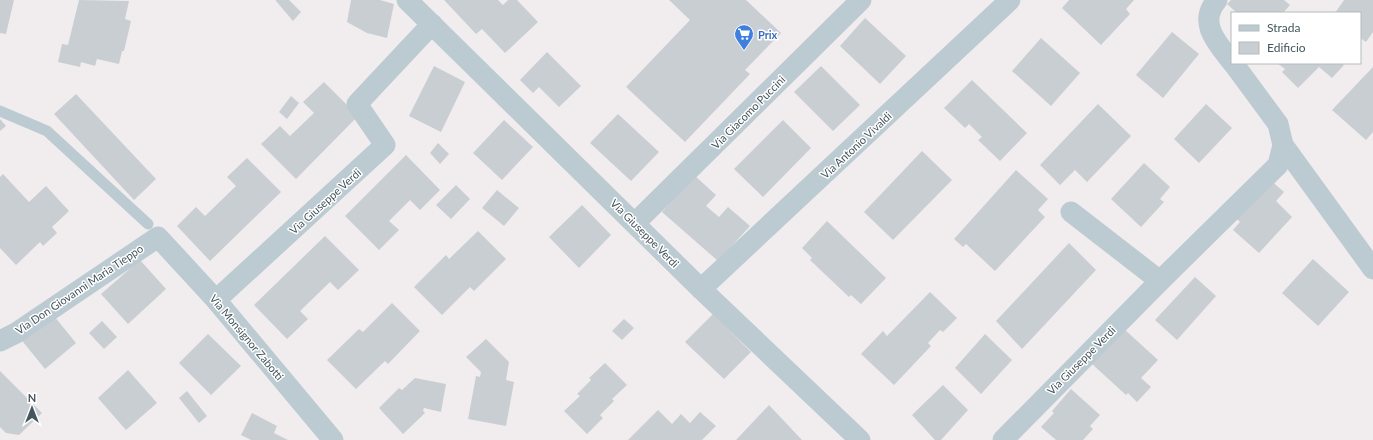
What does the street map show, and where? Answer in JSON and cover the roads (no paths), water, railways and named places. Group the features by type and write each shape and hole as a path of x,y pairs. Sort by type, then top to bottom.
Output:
{"street":[{"name":"Via Giuseppe Verdi","path":"407,0 701,289 860,440"},
{"name":"Via Giacomo Puccini","path":"635,223 861,0"},
{"name":"Via Antonio Vivaldi","path":"701,289 1010,0"},
{"name":"Via Giuseppe Verdi","path":"1217,0 1211,7 1209,24 1211,35 1231,62"},
{"name":"Via Giuseppe Verdi","path":"216,300 385,146 356,104 432,24"},
{"name":"Via Giuseppe Verdi","path":"1233,64 1278,124 1283,146 1373,269"},
{"name":"Via Giuseppe Verdi","path":"1003,440 1160,281 1278,165 1283,146"},
{"path":"1071,212 1160,281"},
{"name":"Via Monsignor Zabotti","path":"153,231 216,300 333,440"},
{"name":"Via Don Giovanni Maria Tieppo","path":"0,341 16,333 153,231"}],"lane":[{"path":"0,111 47,131 153,231"}],"place":[{"name":"Prix","path":"744,51"}]}
